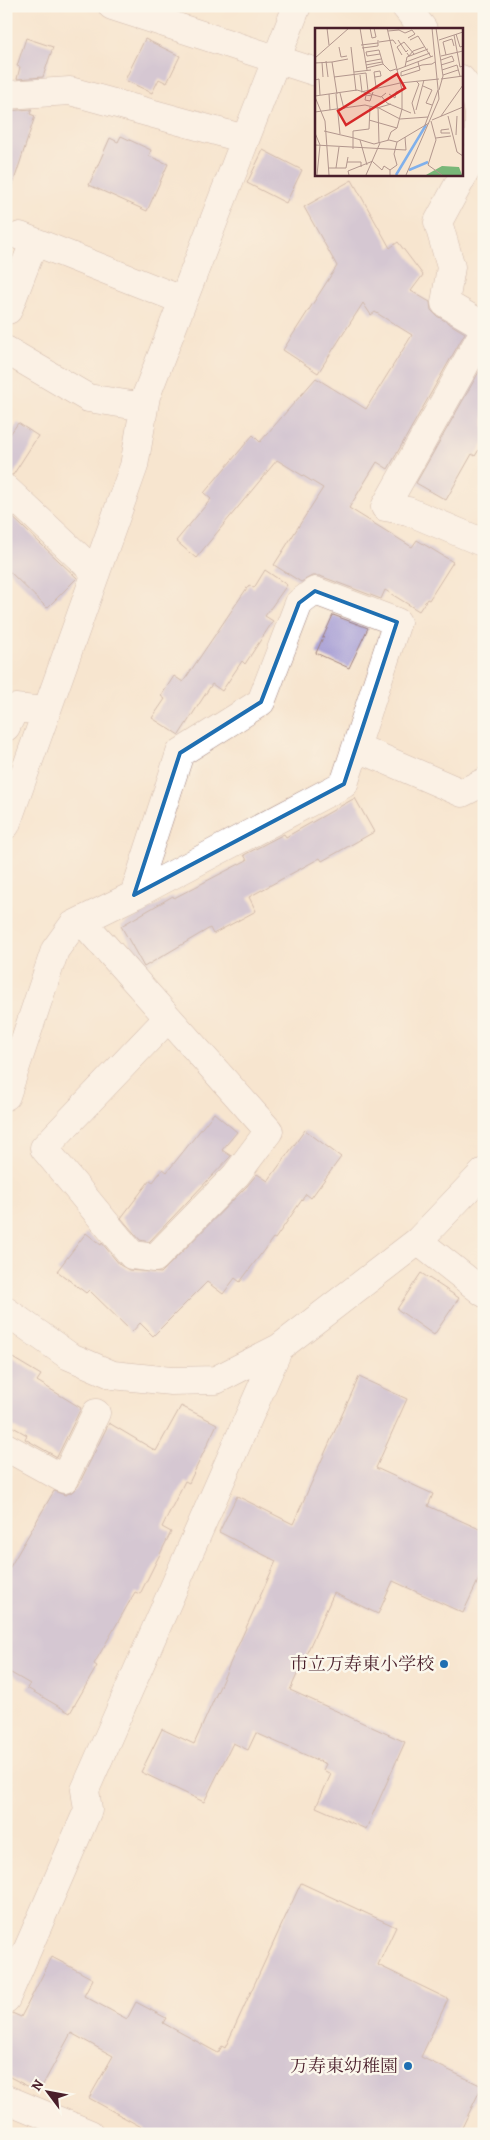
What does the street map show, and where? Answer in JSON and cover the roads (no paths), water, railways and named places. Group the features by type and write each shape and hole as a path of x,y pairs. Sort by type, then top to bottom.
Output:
{"street":[{"path":"112,6 315,72"},
{"path":"6,825 134,466 146,396 297,6"},
{"path":"405,6 421,28"},
{"path":"462,80 476,98 475,113 478,148 438,222 451,266 445,303 484,326"},
{"path":"6,95 70,91 245,138"},
{"path":"8,310 27,239 182,300"},
{"path":"484,331 385,507 408,511 484,543"},
{"path":"6,350 88,398 144,407"},
{"path":"6,490 96,573"},
{"path":"6,1096 55,950 73,925 134,895 344,784 397,622 315,591 299,603 261,702 180,753 134,895"},
{"path":"6,727 15,708 46,711"},
{"path":"356,747 462,793 484,782"},
{"path":"82,921 168,1018 269,1132 236,1175 155,1258 132,1255 44,1148 168,1018"},
{"path":"6,1311 70,1356 113,1375 171,1381 216,1380 279,1348 418,1242 484,1172"},
{"path":"418,1242 484,1293"},
{"path":"6,1999 16,1948 88,1810 85,1790 279,1348"},
{"path":"6,1447 64,1479 96,1413"},
{"path":"6,2099 90,2134"}],"place":[{"name":"市立万寿東小学校","path":"444,1664"},
{"name":"万寿東幼稚園","path":"408,2066"}]}
